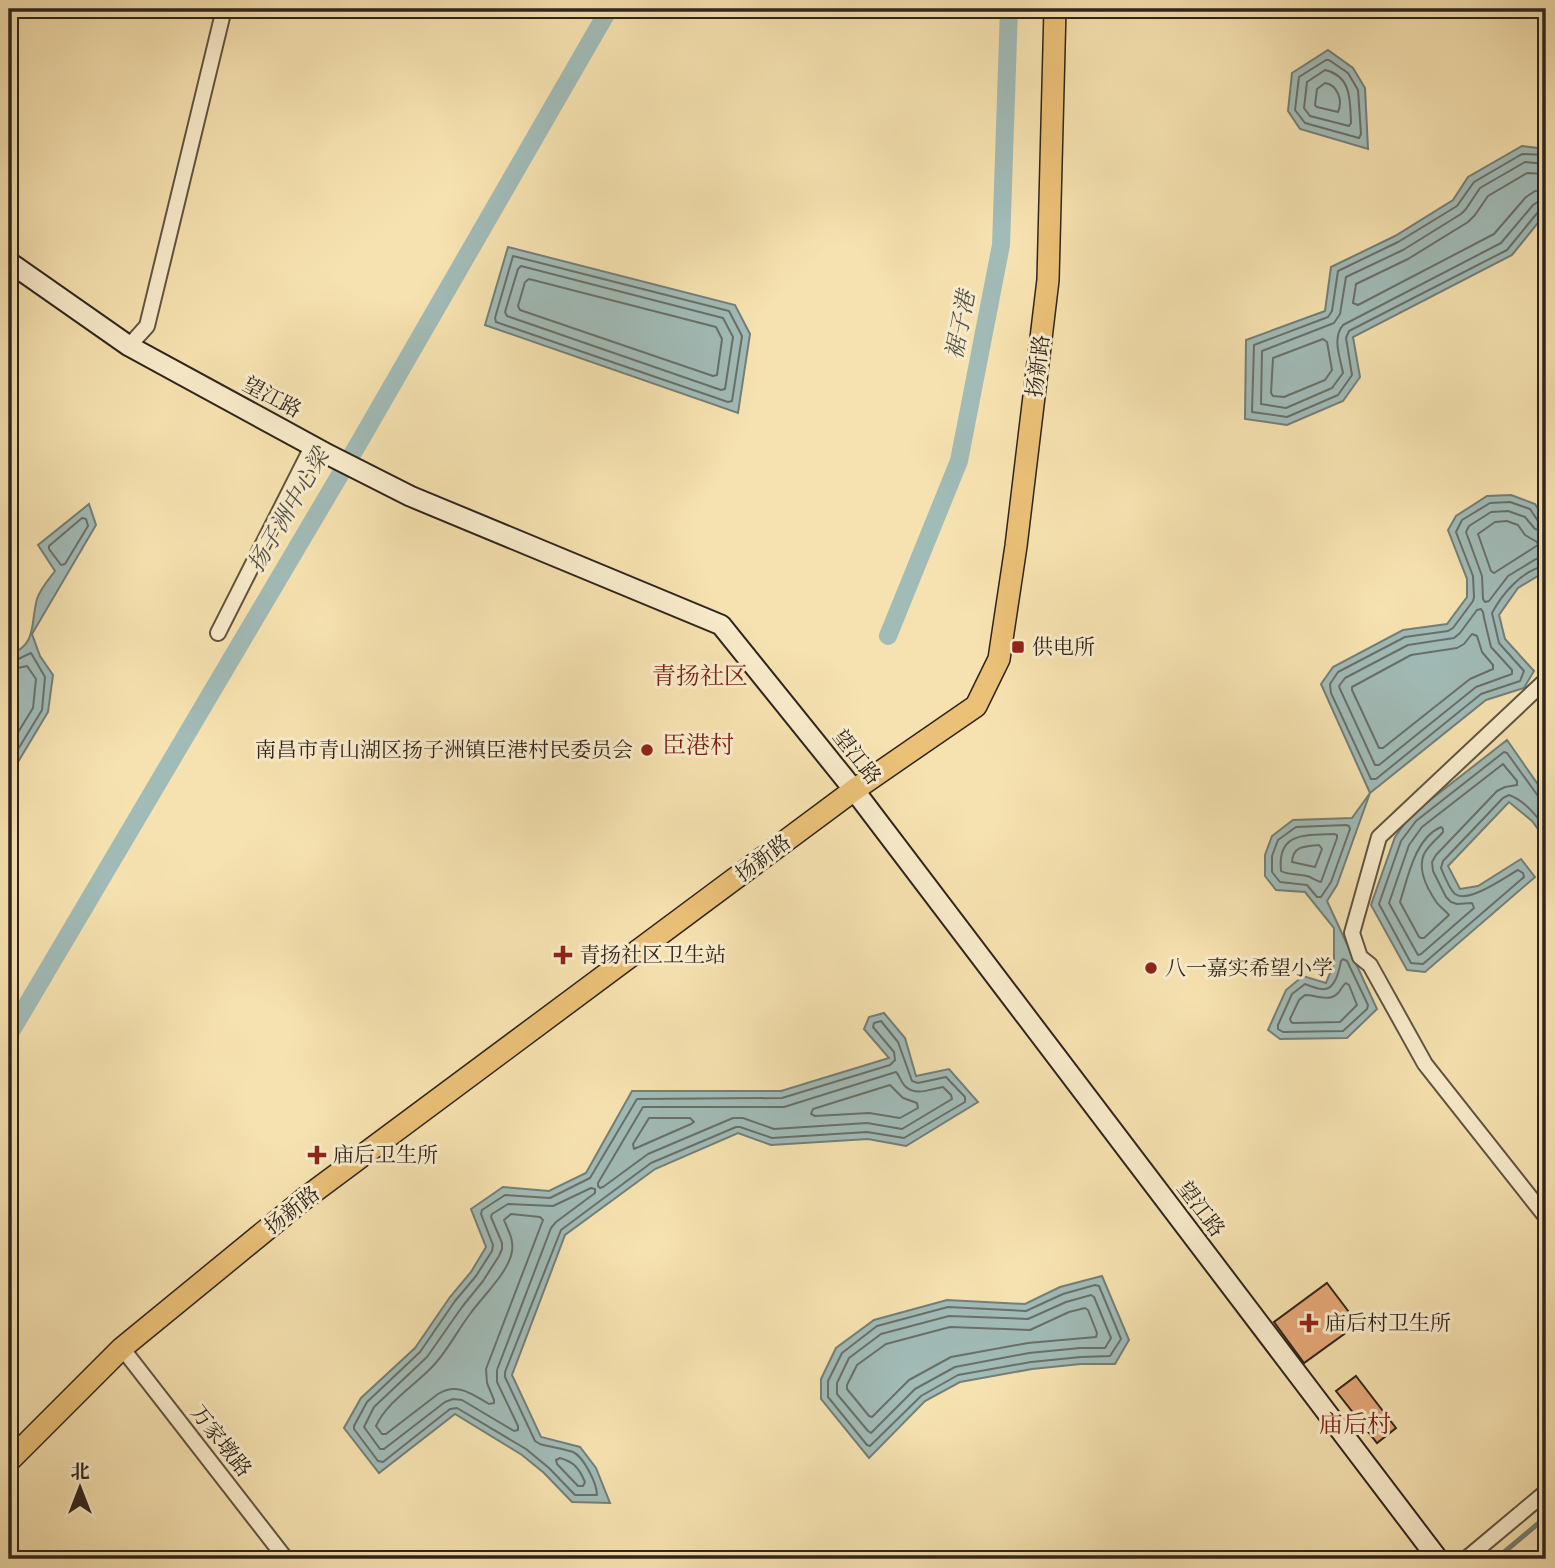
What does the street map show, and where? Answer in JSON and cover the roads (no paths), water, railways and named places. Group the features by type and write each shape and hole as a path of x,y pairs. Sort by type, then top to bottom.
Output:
{"main road":[{"name":"扬新路","path":"9,1461 122,1348 304,1199 854,790 976,706 999,659 1016,546 1048,280 1055,9"}],"street":[{"path":"130,346 147,326 223,9"},
{"name":"望江路","path":"9,262 130,346 365,474 410,496 721,625 854,790 1438,1559"},
{"path":"218,633 321,450"},
{"path":"1546,680 1379,837 1352,933 1360,957 1370,965 1425,1064 1546,1217"},
{"name":"万家墩路","path":"122,1348 286,1559"},
{"path":"1466,1559 1546,1492"}],"water":[{"path":"1328,50 1353,68 1365,88 1368,149 1300,129 1288,111 1292,73"},
{"path":"1522,146 1546,149 1546,213 1512,255 1353,337 1360,377 1343,401 1287,425 1245,419 1246,340 1325,311 1331,267 1395,236 1453,200 1468,177"},
{"path":"508,247 735,305 750,334 738,413 485,325"},
{"path":"1511,495 1535,504 1546,521 1546,571 1518,588 1499,615 1505,639 1534,671 1524,688 1486,700 1370,793 1321,684 1333,667 1403,630 1447,624 1467,597 1467,579 1448,530 1456,516 1487,496"},
{"path":"89,504 96,525 32,634 40,656 53,675 48,712 9,777 9,655 25,645 29,639 38,595 55,571 38,545"},
{"path":"1507,740 1546,796 1546,840 1532,821 1509,802 1448,866 1460,889 1478,886 1521,859 1535,877 1425,972 1407,970 1371,905 1395,837 1411,815"},
{"path":"1370,793 1337,885 1327,901 1377,1009 1347,1038 1280,1039 1268,1030 1286,990 1303,976 1326,983 1334,963 1334,928 1305,892 1276,890 1265,876 1265,855 1272,836 1293,820 1352,818"},
{"path":"884,1013 905,1038 916,1076 949,1069 978,1102 906,1146 868,1139 771,1145 738,1133 655,1169 565,1235 512,1375 541,1437 580,1447 596,1468 610,1503 572,1502 522,1455 455,1414 379,1473 344,1428 361,1398 415,1348 471,1272 486,1247 471,1209 503,1187 549,1191 586,1173 632,1091 781,1091 889,1058 864,1029 869,1017"},
{"path":"1102,1276 1129,1340 1115,1364 1032,1369 960,1382 925,1401 869,1458 821,1399 821,1379 836,1348 874,1320 947,1300 1025,1304 1060,1287"}],"waterway":[{"name":"扬子洲中心梁","path":"9,1035 360,441 609,9"},
{"name":"裾子港","path":"888,636 959,461 1001,245 1009,9"},
{"path":"1496,1559 1546,1517"}],"place":[{"name":"供电所","path":"1018,647"},
{"name":"南昌市青山湖区扬子洲镇臣港村民委员会","path":"647,750"},
{"name":"青扬社区卫生站","path":"563,955"},
{"name":"八一嘉实希望小学","path":"1151,968"},
{"name":"庙后卫生所","path":"317,1155"},
{"name":"庙后村卫生所","path":"1309,1323"}],"district":[{"name":"青扬社区","path":"700,676"},
{"name":"臣港村","path":"698,745"},
{"name":"庙后村","path":"1355,1424"}]}
